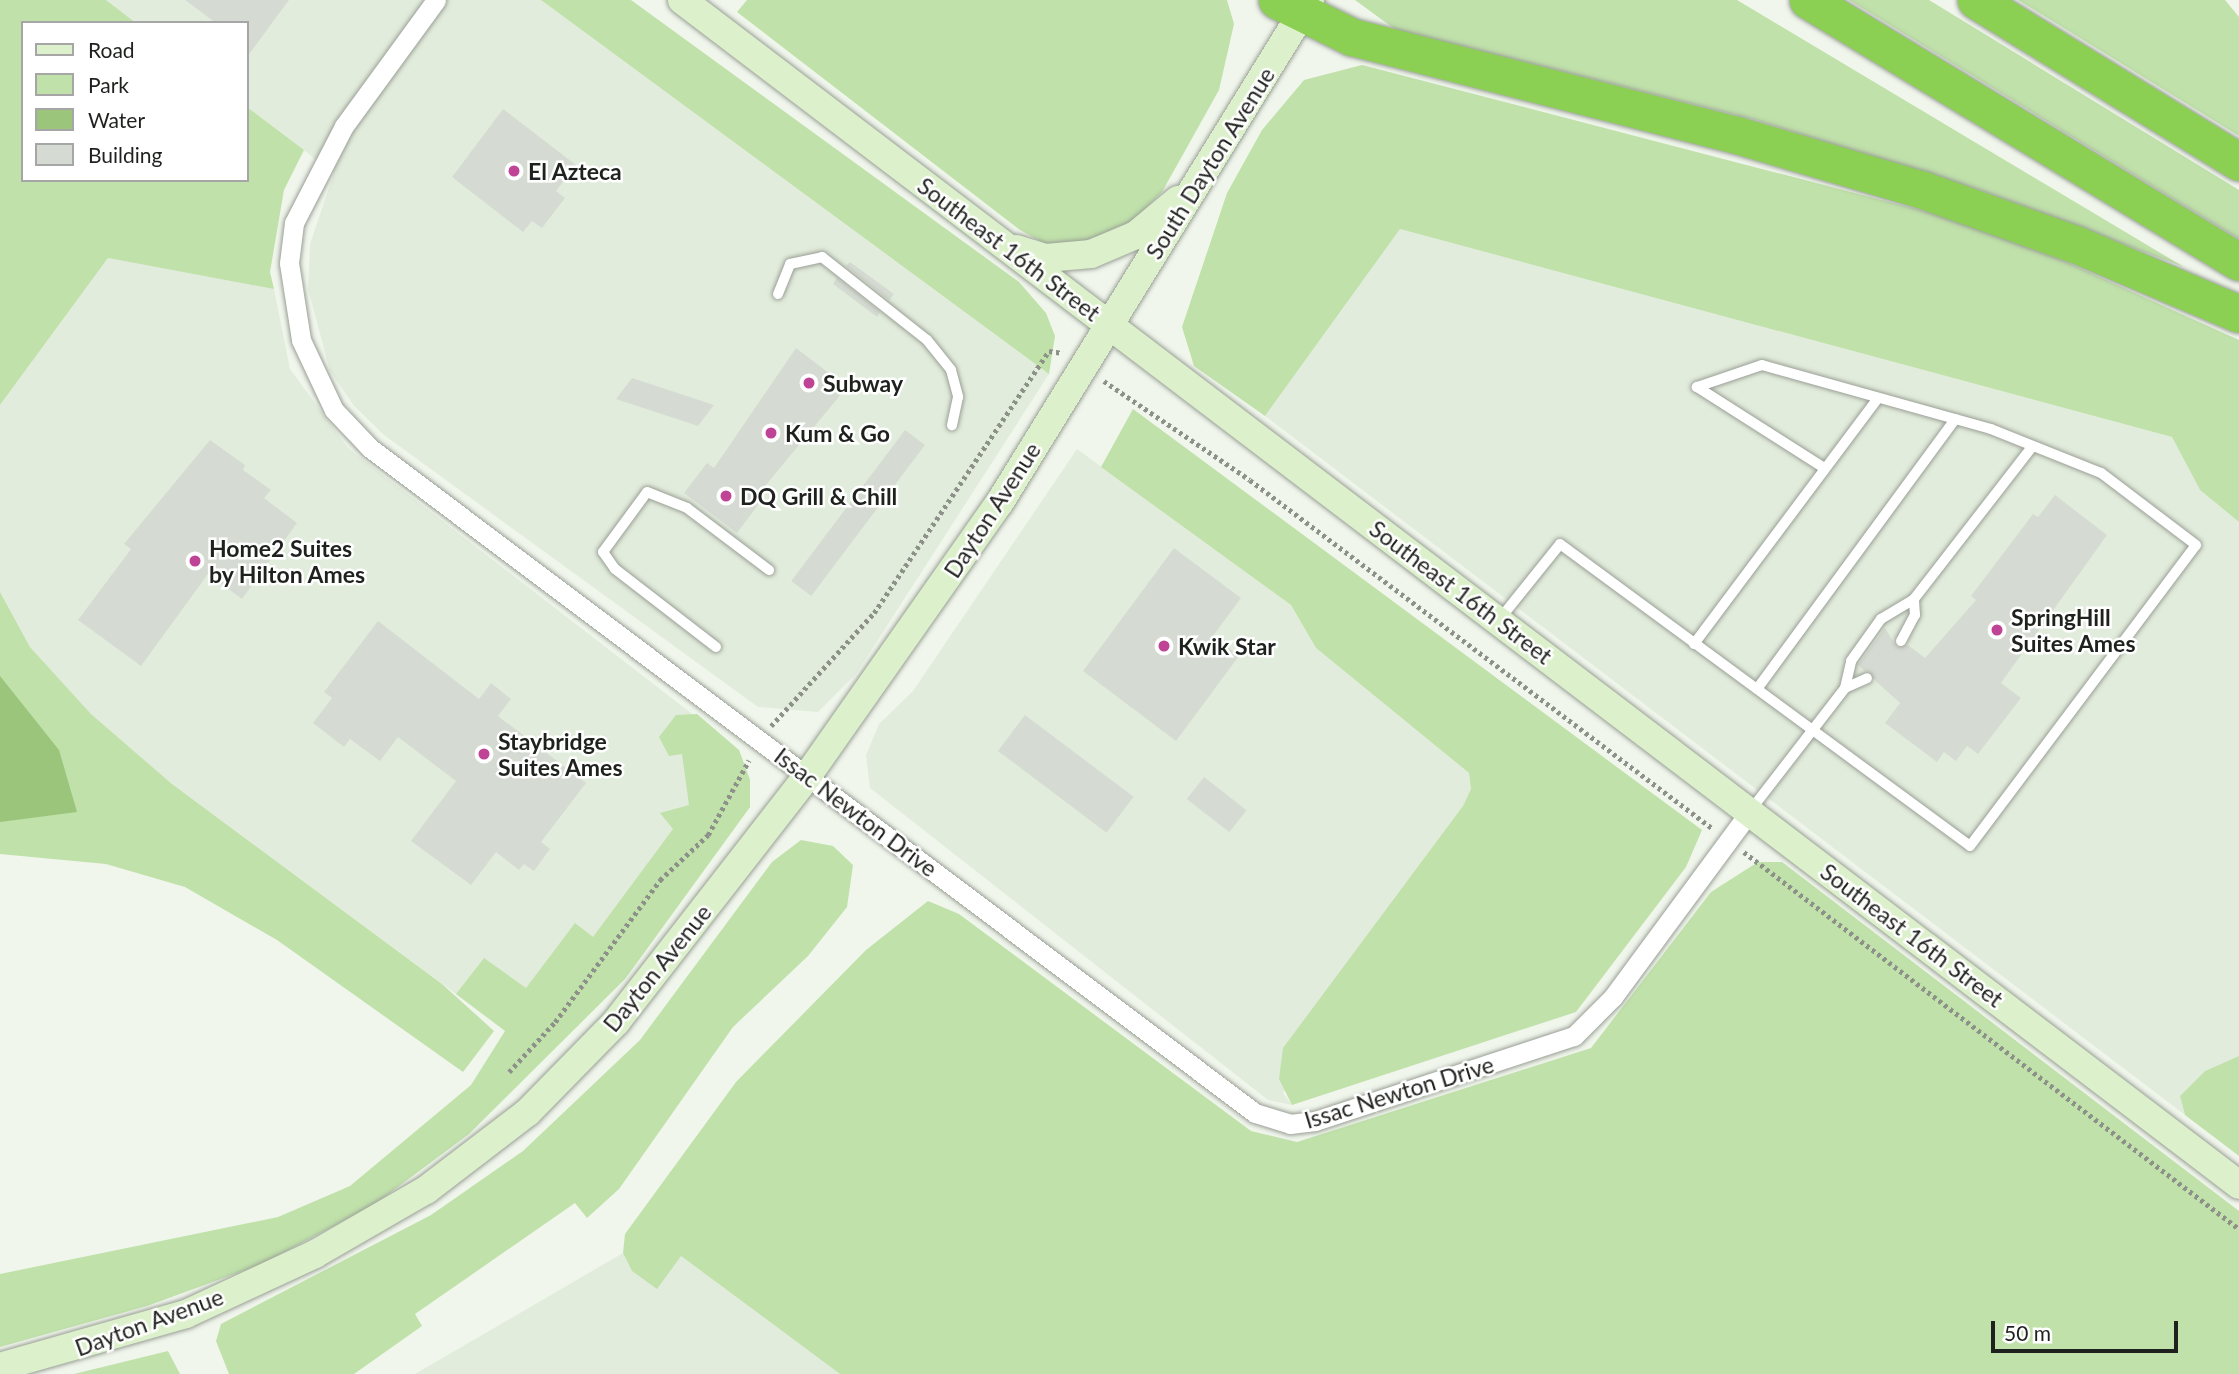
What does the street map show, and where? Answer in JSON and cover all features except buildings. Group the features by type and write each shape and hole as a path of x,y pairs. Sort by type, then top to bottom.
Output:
{"highway":[{"path":"1808,0 2239,262"},
{"path":"1976,0 2239,162"},
{"path":"1296,5 1406,53 1737,135 1923,190 2075,244 2239,314"}],"main road":[{"name":"Southeast 16th Street","path":"682,0 2239,1185"},
{"name":"South Dayton Avenue","path":"1110,326 1204,173 1296,5"},
{"path":"999,241 1046,258 1091,254 1136,235 1204,173"},
{"name":"Dayton Avenue","path":"0,1367 186,1314 315,1254 426,1190 528,1112 616,1022 808,775 1000,502 1110,326"}],"street":[{"name":"Issac Newton Drive","path":"436,0 344,126 294,223 293,301 313,374 334,410 370,448 1255,1113 1290,1124 1574,1036 1613,998 1750,811"}],"lane":[{"path":"778,294 790,264 822,257 927,341 951,370 958,397 952,425"},
{"path":"1498,620 1560,544 1970,846 2196,545 2101,473 1955,419 1762,365 1697,387 1824,468"},
{"path":"1694,644 1878,398"},
{"path":"1758,689 1955,419"},
{"path":"1750,811 1845,688 1851,661 1881,619 1914,599 2032,447"},
{"path":"716,647 615,569 603,552 647,492 687,508 769,570"},
{"path":"1901,640 1915,615 1914,599"},
{"path":"1845,688 1867,678"}],"path":[{"path":"778,717 874,613 1055,347"},
{"path":"1130,399 1250,480 1702,820"},
{"path":"509,1072 555,1022 660,880 708,835 746,763"},
{"path":"1758,862 2239,1229"}],"shaded area":[{"path":"106,0 541,0 1049,374 856,674 818,712 758,707 384,435 354,406 330,371 308,289 310,244 334,173 248,108 248,21 133,21"},
{"path":"1400,229 2172,437 2200,490 2239,522 2239,1056 2205,1071 2180,1096 2185,1115 1265,416"},
{"path":"108,258 274,289 290,369 348,448 739,750 750,780 750,807 625,979 506,1031 172,784 91,714 30,647 0,592 0,405"},
{"path":"1077,449 1291,605 1316,648 1469,773 1472,788 1463,806 1283,1093 1292,1105 1268,1100 870,788 866,755 879,724 913,691"},
{"path":"623,1253 632,1271 681,1256 840,1374 415,1374"}],"green space":[{"path":"0,0 106,0 133,21 21,21 21,182 248,182 248,108 304,150 284,190 270,272 274,289 108,258 0,405"},
{"path":"541,0 631,0 1019,282 1046,313 1055,336 1049,374"},
{"path":"747,0 1227,0 1234,24 1219,90 1162,192 1130,224 1058,251 1020,230 737,12"},
{"path":"1355,0 1737,0 2184,267 1982,191 1752,119 1396,30"},
{"path":"1849,0 1929,0 2239,190 2239,239"},
{"path":"2018,0 2225,0 2239,17 2239,136"},
{"path":"1362,65 1943,216 2062,260 2239,340 2239,522 2200,490 2172,437 1400,229 1265,416 1194,366 1182,327 1227,193 1262,130 1304,80"},
{"path":"1133,409 1702,830 1686,867 1576,1012 1292,1105 1279,1079 1283,1048 1463,806 1471,789 1469,773 1316,648 1291,605 1101,467"},
{"path":"0,592 30,647 91,714 172,784 442,984 494,1031 463,1072 277,940 185,887 106,864 0,854"},
{"path":"697,714 739,750 750,780 750,807 625,979 469,1134 375,1204 262,1264 147,1306 0,1347 0,1274 278,1217 350,1186 471,1085 505,1031 456,994 484,958 526,988 575,923 593,937 673,829 660,813 689,805 682,754 669,756 659,737 676,715"},
{"path":"801,840 833,846 853,865 847,907 808,956 733,1027 619,1189 587,1218 575,1203 415,1314 422,1326 354,1374 229,1374 216,1341 221,1324 431,1215 523,1151 640,1040 772,862"},
{"path":"1758,862 1782,862 2239,1211 2239,1374 840,1374 681,1256 657,1289 632,1271 623,1253 625,1234 736,1082 866,950 928,901 959,914 1251,1131 1297,1142 1591,1048 1711,892"},
{"path":"2239,1056 2239,1156 2185,1115 2180,1096 2205,1071"},
{"path":"168,1351 180,1374 74,1374"}],"water":[{"path":"0,676 59,750 77,812 0,822"}],"place":[{"name":"El Azteca","path":"514,171"},
{"name":"Subway","path":"809,383"},
{"name":"Kum & Go","path":"771,433"},
{"name":"DQ Grill & Chill","path":"726,496"},
{"name":"Home2 Suites by Hilton Ames","path":"195,561"},
{"name":"SpringHill Suites Ames","path":"1997,630"},
{"name":"Kwik Star","path":"1164,646"},
{"name":"Staybridge Suites Ames","path":"484,754"}]}
